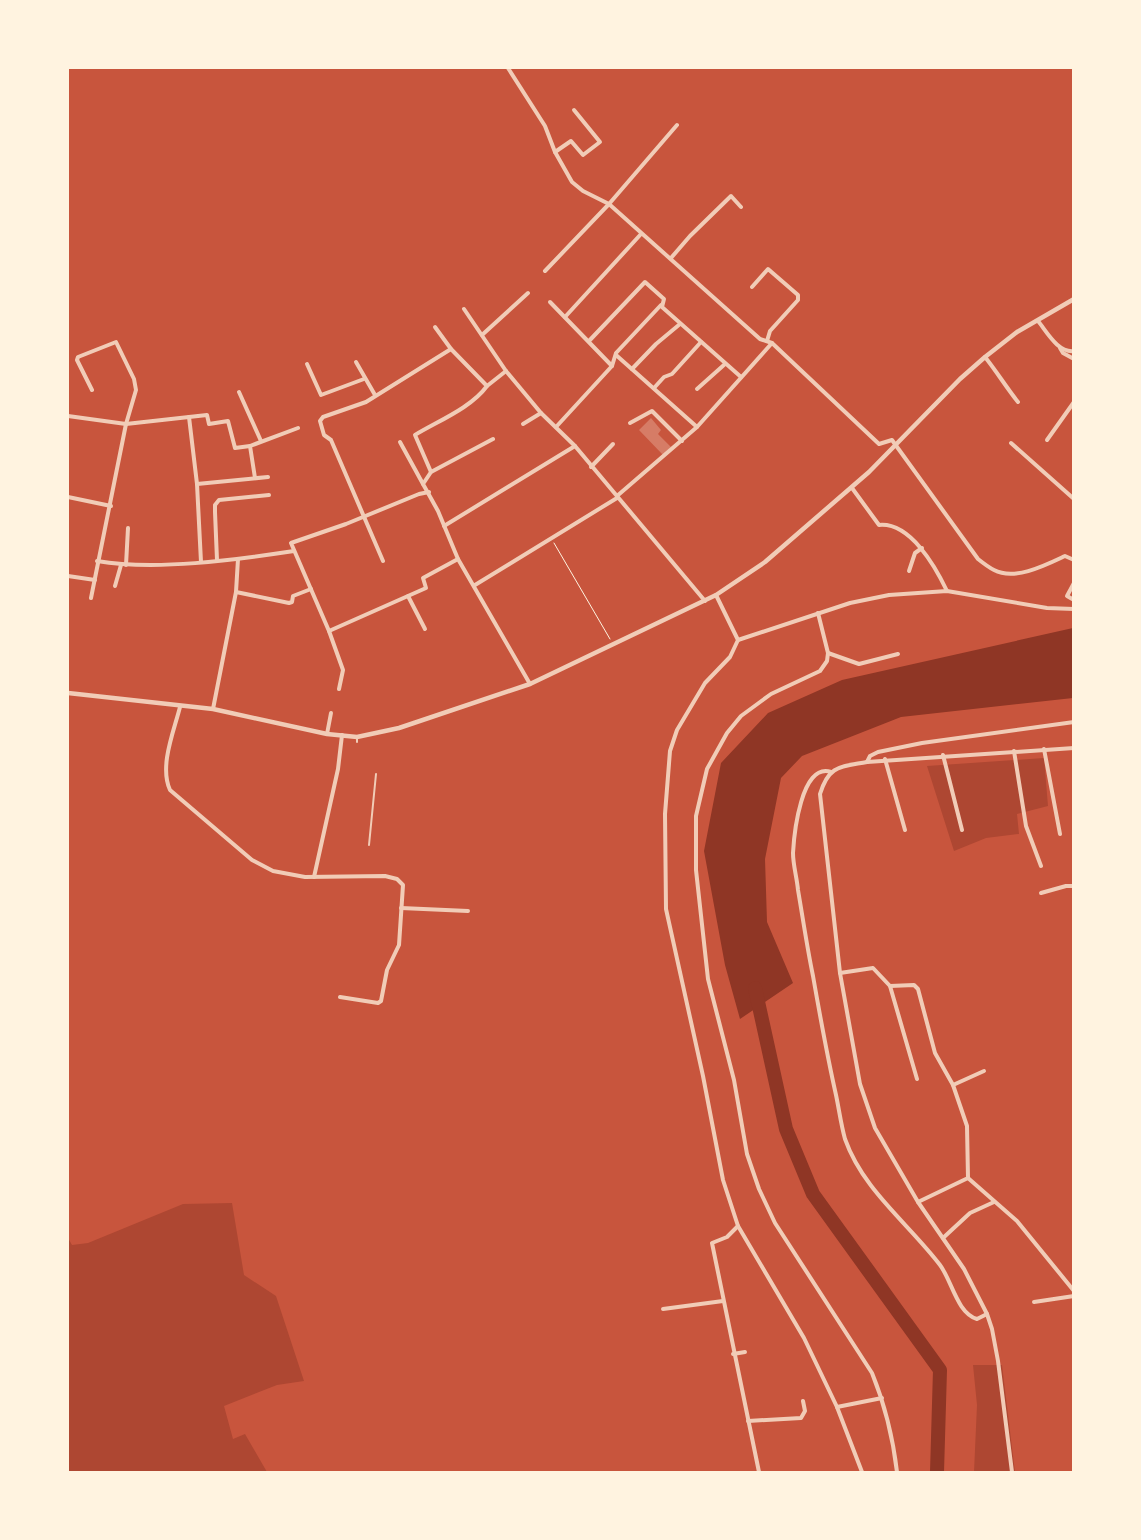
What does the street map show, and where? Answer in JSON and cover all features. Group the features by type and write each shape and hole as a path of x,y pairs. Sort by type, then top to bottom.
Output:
{"street":[{"path":"508,68 545,126 555,152 572,182 583,191 610,204 641,234 671,258 760,339 772,343 879,444 892,440 978,559 995,571 1002,573 1014,573 1044,566 1065,556 1074,560"},
{"path":"555,152 571,141 583,155 600,142 574,110"},
{"path":"546,271 610,204 677,125"},
{"path":"671,258 690,236 731,196 741,207"},
{"path":"565,317 641,234"},
{"path":"752,287 768,269 798,295 798,300 770,331 767,341"},
{"path":"556,427 612,366 616,355 661,305 664,299 644,283 589,342"},
{"path":"482,335 528,293"},
{"path":"68,693 213,710 327,734 342,735 357,740 399,728 530,684 705,601 764,562 852,488 960,379 985,357 1017,332 1074,299"},
{"path":"550,302 612,366"},
{"path":"661,305 741,377"},
{"path":"464,309 506,371 541,413 576,446 591,467 705,601"},
{"path":"1038,321 1063,353 1074,358"},
{"path":"632,369 656,344 680,324"},
{"path":"435,327 451,349 487,386"},
{"path":"91,598 97,561 111,506 126,424 136,385 116,342 78,357 77,360 92,390"},
{"path":"654,388 664,377 672,374 701,342"},
{"path":"475,585 552,540 617,497 697,427 772,343"},
{"path":"1058,346 1067,351 1074,351"},
{"path":"383,561 331,440 324,435 320,421 323,417 366,402 451,349"},
{"path":"616,355 697,427"},
{"path":"985,357 1018,402"},
{"path":"356,362 375,396"},
{"path":"307,364 321,395 364,379"},
{"path":"697,388 725,364"},
{"path":"431,472 415,435 466,405 506,371"},
{"path":"239,392 261,441"},
{"path":"1048,440 1074,402"},
{"path":"630,423 652,411 682,441"},
{"path":"523,424 541,413"},
{"path":"68,416 126,424 207,415 208,424 228,421 235,448 250,446 298,428"},
{"path":"189,417 197,484 201,562"},
{"path":"423,484 431,472 493,439"},
{"path":"400,442 429,492 458,559 475,585 530,684"},
{"path":"1011,443 1074,500"},
{"path":"591,467 613,444"},
{"path":"250,446 255,478"},
{"path":"444,526 512,487 576,446"},
{"path":"197,484 268,477"},
{"path":"852,488 879,525 888,524 903,532 922,548 947,591"},
{"path":"339,689 343,670 329,631 291,543 419,494 429,492"},
{"path":"217,560 215,505 219,500 269,495"},
{"path":"68,498 111,506"},
{"path":"115,586 123,565 128,528"},
{"path":"909,571 915,553 922,548"},
{"path":"97,561 123,565 201,562 294,551"},
{"path":"213,710 236,592 238,559"},
{"path":"329,631 426,588 423,578 458,559"},
{"path":"68,576 95,580"},
{"path":"1074,583 1066,593 1067,596 1074,600"},
{"path":"236,592 289,603 292,602 294,596 311,589"},
{"path":"862,1472 838,1407 804,1338 738,1226 723,1180 703,1076 666,909 665,814 670,751 677,730 705,683 730,657 738,640 818,613 889,595 947,591 1047,608 1074,609"},
{"path":"716,595 738,640"},
{"path":"408,596 425,629"},
{"path":"818,613 828,653 827,661 820,671 771,694 741,716 727,733 707,769 696,816 696,870 708,979 734,1080 747,1154 759,1189 775,1223 872,1373 882,1398 897,1472"},
{"path":"828,653 859,664 898,654"},
{"path":"180,707 167,760 167,784 170,790 252,860 287,875 314,877 386,876 397,879 403,885 399,945 387,970 381,1001 378,1003 340,997"},
{"path":"327,734 331,713"},
{"path":"867,762 870,756 878,752 922,743 1074,722"},
{"path":"314,877 338,769 342,735"},
{"path":"1012,1472 998,1361 987,1314 964,1269 918,1202 874,1128 862,1093 840,972 820,794 825,779 838,767 885,759 1074,748"},
{"path":"1044,749 1060,834"},
{"path":"1014,751 1026,826 1041,866"},
{"path":"942,755 962,830"},
{"path":"885,759 905,830"},
{"path":"831,772 823,772 816,776 801,799 793,854 819,1011 845,1139 864,1177 888,1207 922,1241 944,1270 966,1313 977,1319 987,1314"},
{"path":"1041,893 1066,886 1074,886"},
{"path":"401,908 468,911"},
{"path":"840,972 873,968 890,986 917,1079"},
{"path":"890,986 914,985 918,989 935,1053 953,1085 967,1126 968,1178 1017,1221 1074,1291"},
{"path":"953,1085 984,1071"},
{"path":"918,1202 968,1178"},
{"path":"943,1238 970,1213 994,1202"},
{"path":"738,1226 727,1237 712,1243 733,1354 759,1472"},
{"path":"1034,1302 1074,1296"},
{"path":"663,1309 724,1301"},
{"path":"733,1354 745,1352"},
{"path":"838,1407 882,1398"},
{"path":"748,1421 801,1418 805,1411 803,1401"}],"lane":[{"path":"369,845 376,774"}],"path":[{"path":"552,540 613,644"}],"shaded area":[{"path":"1073,628 1073,698 901,717 802,756 781,778 765,859 767,922 793,983 740,1019 725,965 704,851 721,763 768,713 842,680"},
{"path":"1044,758 1048,806 1017,814 1019,834 986,838 954,851 927,766"},
{"path":"232,1203 244,1275 276,1296 304,1381 277,1385 224,1406 233,1439 245,1434 267,1472 68,1472 68,1238 72,1245 88,1243 183,1204"},
{"path":"973,1365 1002,1365 1015,1472 974,1472 977,1405"}],"building":[{"path":"651,418 661,430 658,434 671,447 663,455 639,430"}],"waterway":[{"path":"755,988 786,1129 813,1194 940,1370 937,1472"}]}
